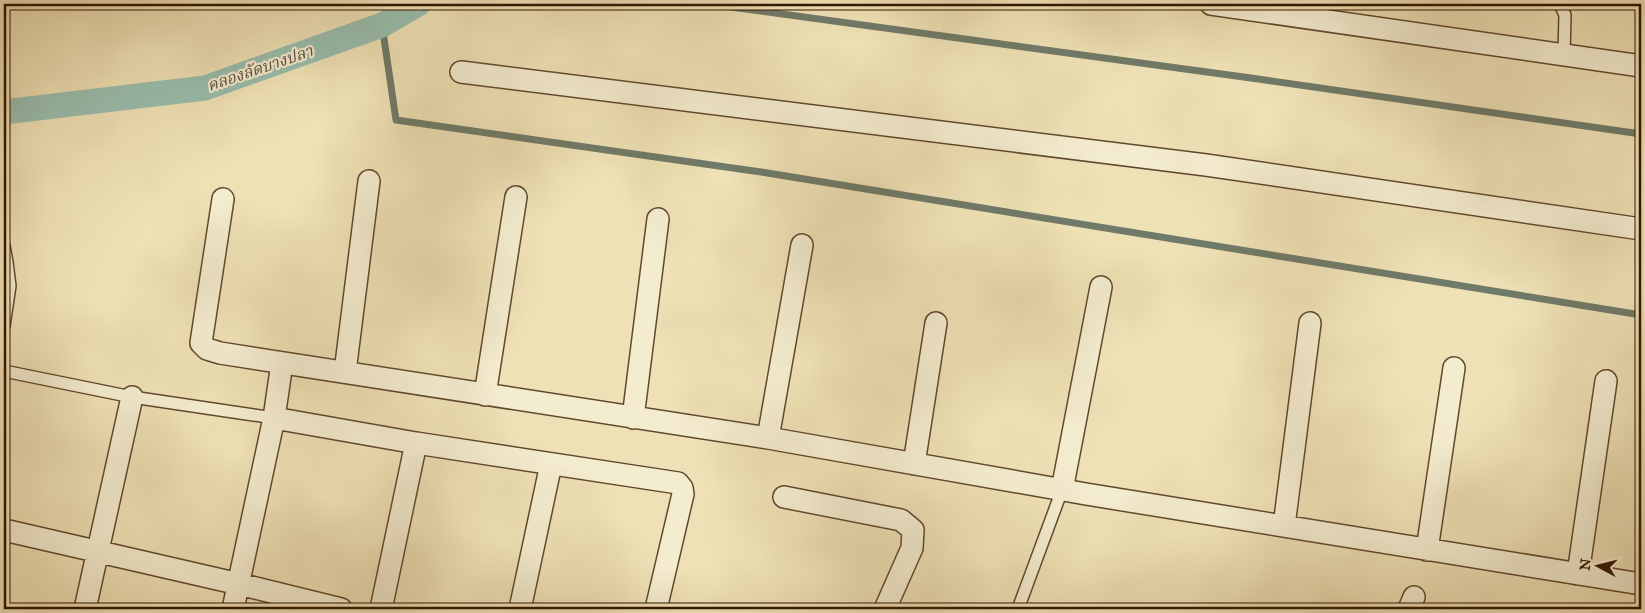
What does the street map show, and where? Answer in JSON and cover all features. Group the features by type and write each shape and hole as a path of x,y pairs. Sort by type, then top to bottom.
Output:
{"street":[{"path":"1211,4 1299,10 1564,55 1641,66"},
{"path":"461,72 1206,164 1641,229"},
{"path":"345,372 369,180"},
{"path":"485,395 516,197"},
{"path":"223,199 201,343 207,349 220,353 768,438 1062,490 1641,584"},
{"path":"633,418 658,219"},
{"path":"768,438 802,245"},
{"path":"1062,490 1101,287"},
{"path":"914,464 936,323"},
{"path":"1284,526 1310,323"},
{"path":"233,609 274,418 282,363"},
{"path":"1427,550 1454,368"},
{"path":"1578,574 1606,381"},
{"path":"85,609 132,397"},
{"path":"274,418 416,443 678,483 682,488 683,494 656,609"},
{"path":"380,609 416,443"},
{"path":"520,609 551,464"},
{"path":"784,498 901,520 913,530 912,548 885,609"},
{"path":"4,530 341,609"}],"lane":[{"path":"1560,4 1565,15 1564,55"},
{"path":"4,246 10,286 4,326"},
{"path":"4,371 132,397 274,418"},
{"path":"1018,609 1062,490"}],"waterway":[{"name":"คลองลัดบางปลา","path":"4,112 205,88 382,25 418,4"},
{"path":"709,4 1251,78 1641,134"},
{"path":"382,25 396,120 761,172 1641,315"}]}
